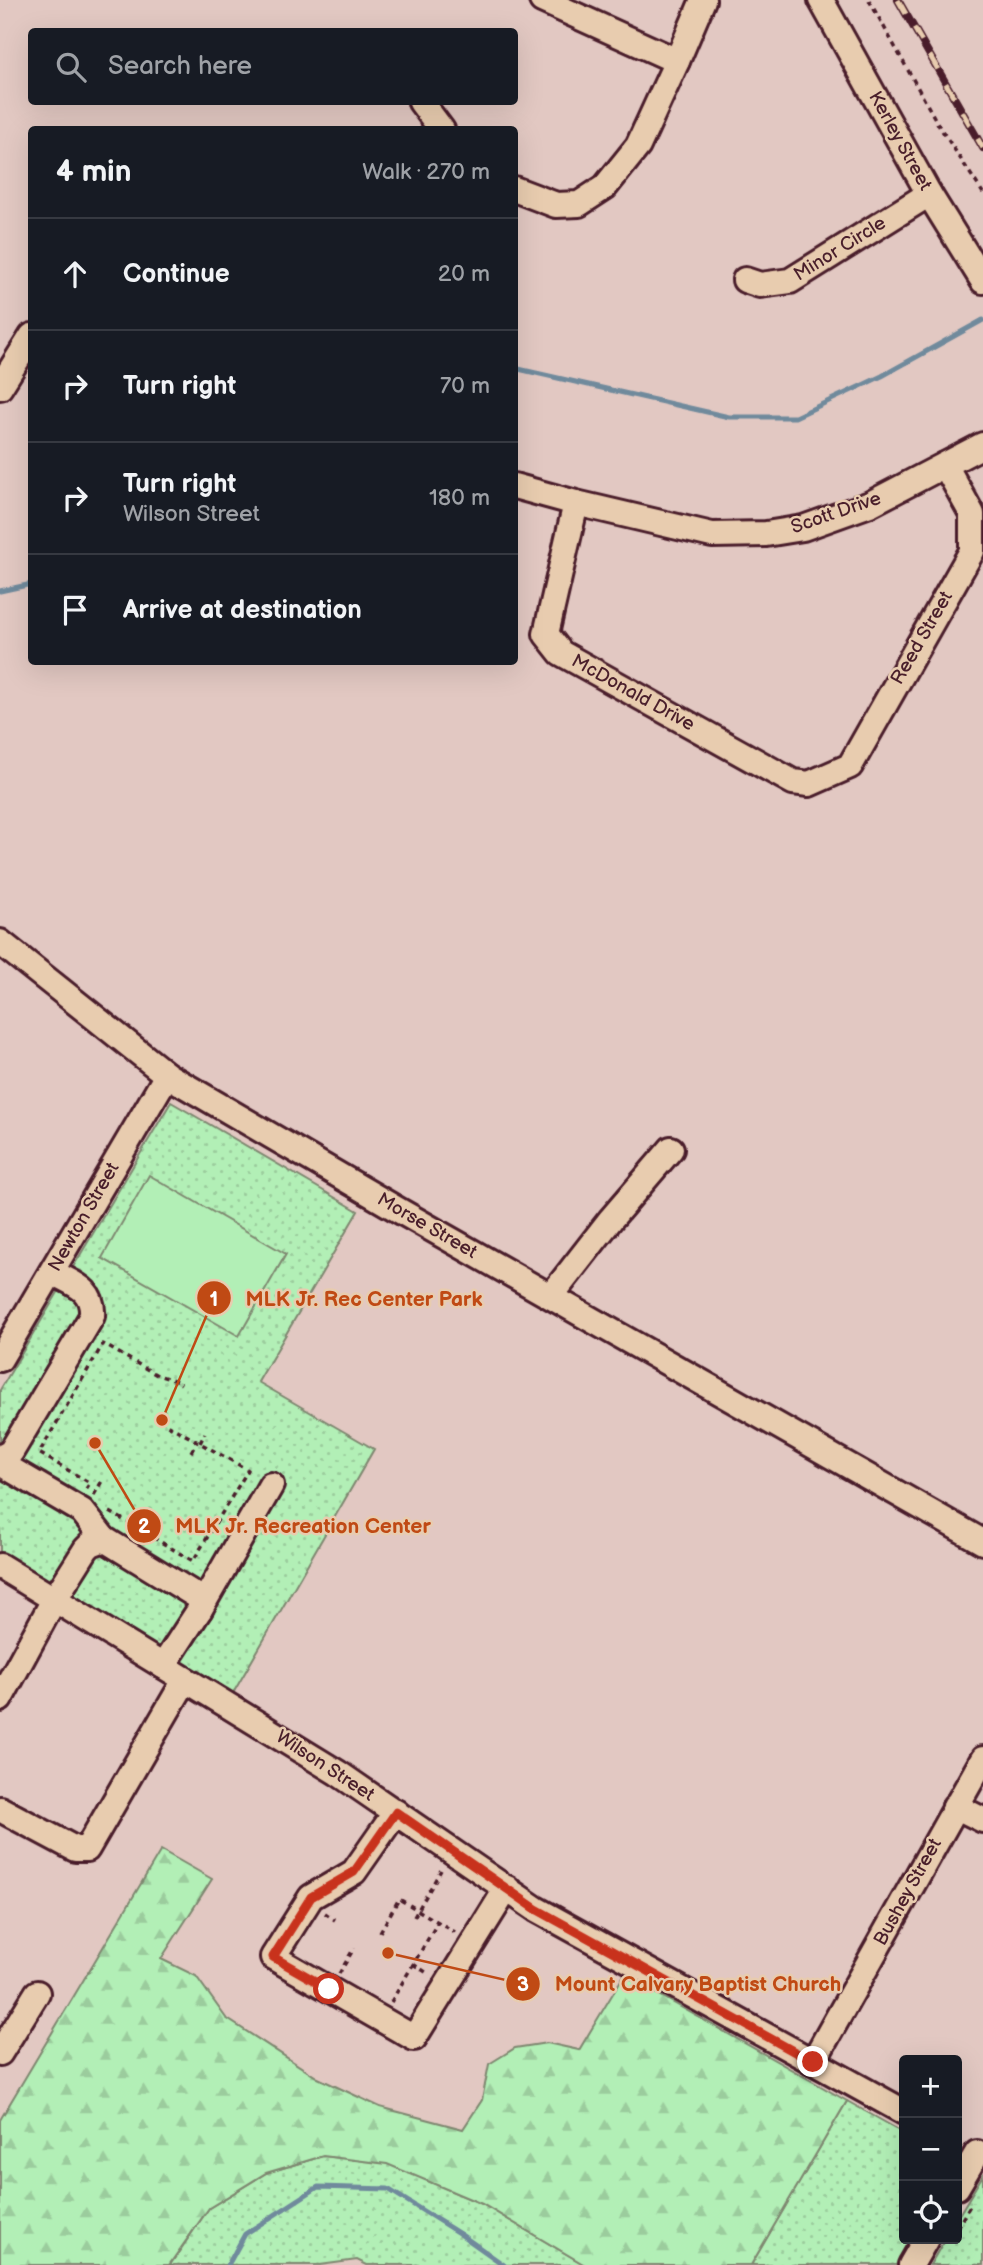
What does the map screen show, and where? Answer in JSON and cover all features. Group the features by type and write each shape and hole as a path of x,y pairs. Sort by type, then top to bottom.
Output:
{"street":[{"path":"542,0 677,61"},
{"path":"518,191 556,205 579,204 605,187 638,146 703,0"},
{"name":"Kerley Street","path":"821,0 929,194 983,281"},
{"path":"423,105 439,126"},
{"name":"Minor Circle","path":"745,280 760,285 790,281 929,194"},
{"path":"0,387 28,342"},
{"name":"Scott Drive","path":"518,487 712,534 766,534 803,528 870,504 983,445"},
{"name":"Reed Street","path":"809,783 850,766 972,551 972,514 945,465"},
{"name":"McDonald Drive","path":"576,503 546,634 561,653 793,782 809,783"},
{"name":"Morse Street","path":"0,942 167,1075 983,1542"},
{"name":"Newton Street","path":"0,1359 167,1075"},
{"path":"551,1296 611,1219 671,1149"},
{"path":"0,1458 11,1452 92,1316 93,1304 85,1291 52,1272"},
{"path":"0,1463 82,1511 104,1539 200,1598 200,1609"},
{"path":"163,1666 200,1609 271,1485"},
{"path":"0,1699 54,1600 86,1549 104,1539"},
{"name":"Wilson Street","path":"0,1566 338,1773 536,1909 899,2109"},
{"path":"0,1809 75,1849 87,1849 185,1680"},
{"name":"Bushey Street","path":"813,2062 983,1759"},
{"path":"955,1806 983,1820"},
{"path":"396,1812 354,1872 311,1897 273,1957 414,2038 506,1888"},
{"path":"0,2053 37,1993"},
{"path":"966,2192 972,2150"},
{"path":"911,2265 923,2244"}],"path":[{"path":"869,0 939,126 983,193"},
{"path":"83,1496 90,1483 39,1453 103,1344 157,1375 181,1384"},
{"path":"102,1507 193,1560 248,1471 166,1424"},
{"path":"191,1452 205,1433"},
{"path":"91,1500 102,1481"},
{"path":"414,1917 441,1870"},
{"path":"380,1932 399,1899 473,1943"},
{"path":"381,2019 438,1922"},
{"path":"329,1989 354,1948"}],"green space":[{"path":"171,1102 358,1211 258,1382 374,1449 232,1695 0,1554 0,1390"},
{"path":"149,1175 286,1254 239,1336 102,1258"},
{"path":"161,1850 212,1879 161,1959 196,1976 226,2018 318,2078 380,2107 463,2129 482,2100 489,2064 515,2048 547,2043 579,2050 624,1975 847,2101 751,2265 585,2265 482,2204 387,2164 323,2156 266,2173 209,2208 169,2265 0,2265 0,2120"},
{"path":"847,2101 899,2130 899,2244 909,2244 896,2265 751,2265"},
{"path":"323,2156 387,2163 482,2204 585,2265 367,2265 357,2260 320,2265 170,2265 209,2208 266,2173"},
{"path":"983,2175 983,2265 930,2265 942,2244 962,2244 962,2210"}],"waterway":[{"path":"518,369 729,417 795,417 882,376 983,320"},
{"path":"0,591 28,585"},
{"path":"228,2265 245,2234 318,2187 388,2189 504,2265"}],"railway":[{"path":"898,0 983,148"}],"place":[{"name":"MLK Jr. Rec Center Park","path":"162,1420"},
{"name":"MLK Jr. Recreation Center","path":"95,1443"},
{"name":"Mount Calvary Baptist Church","path":"388,1953"}],"route":[{"path":"329,1989 273,1957 311,1897 354,1872 396,1812 536,1909 813,2062"}]}
